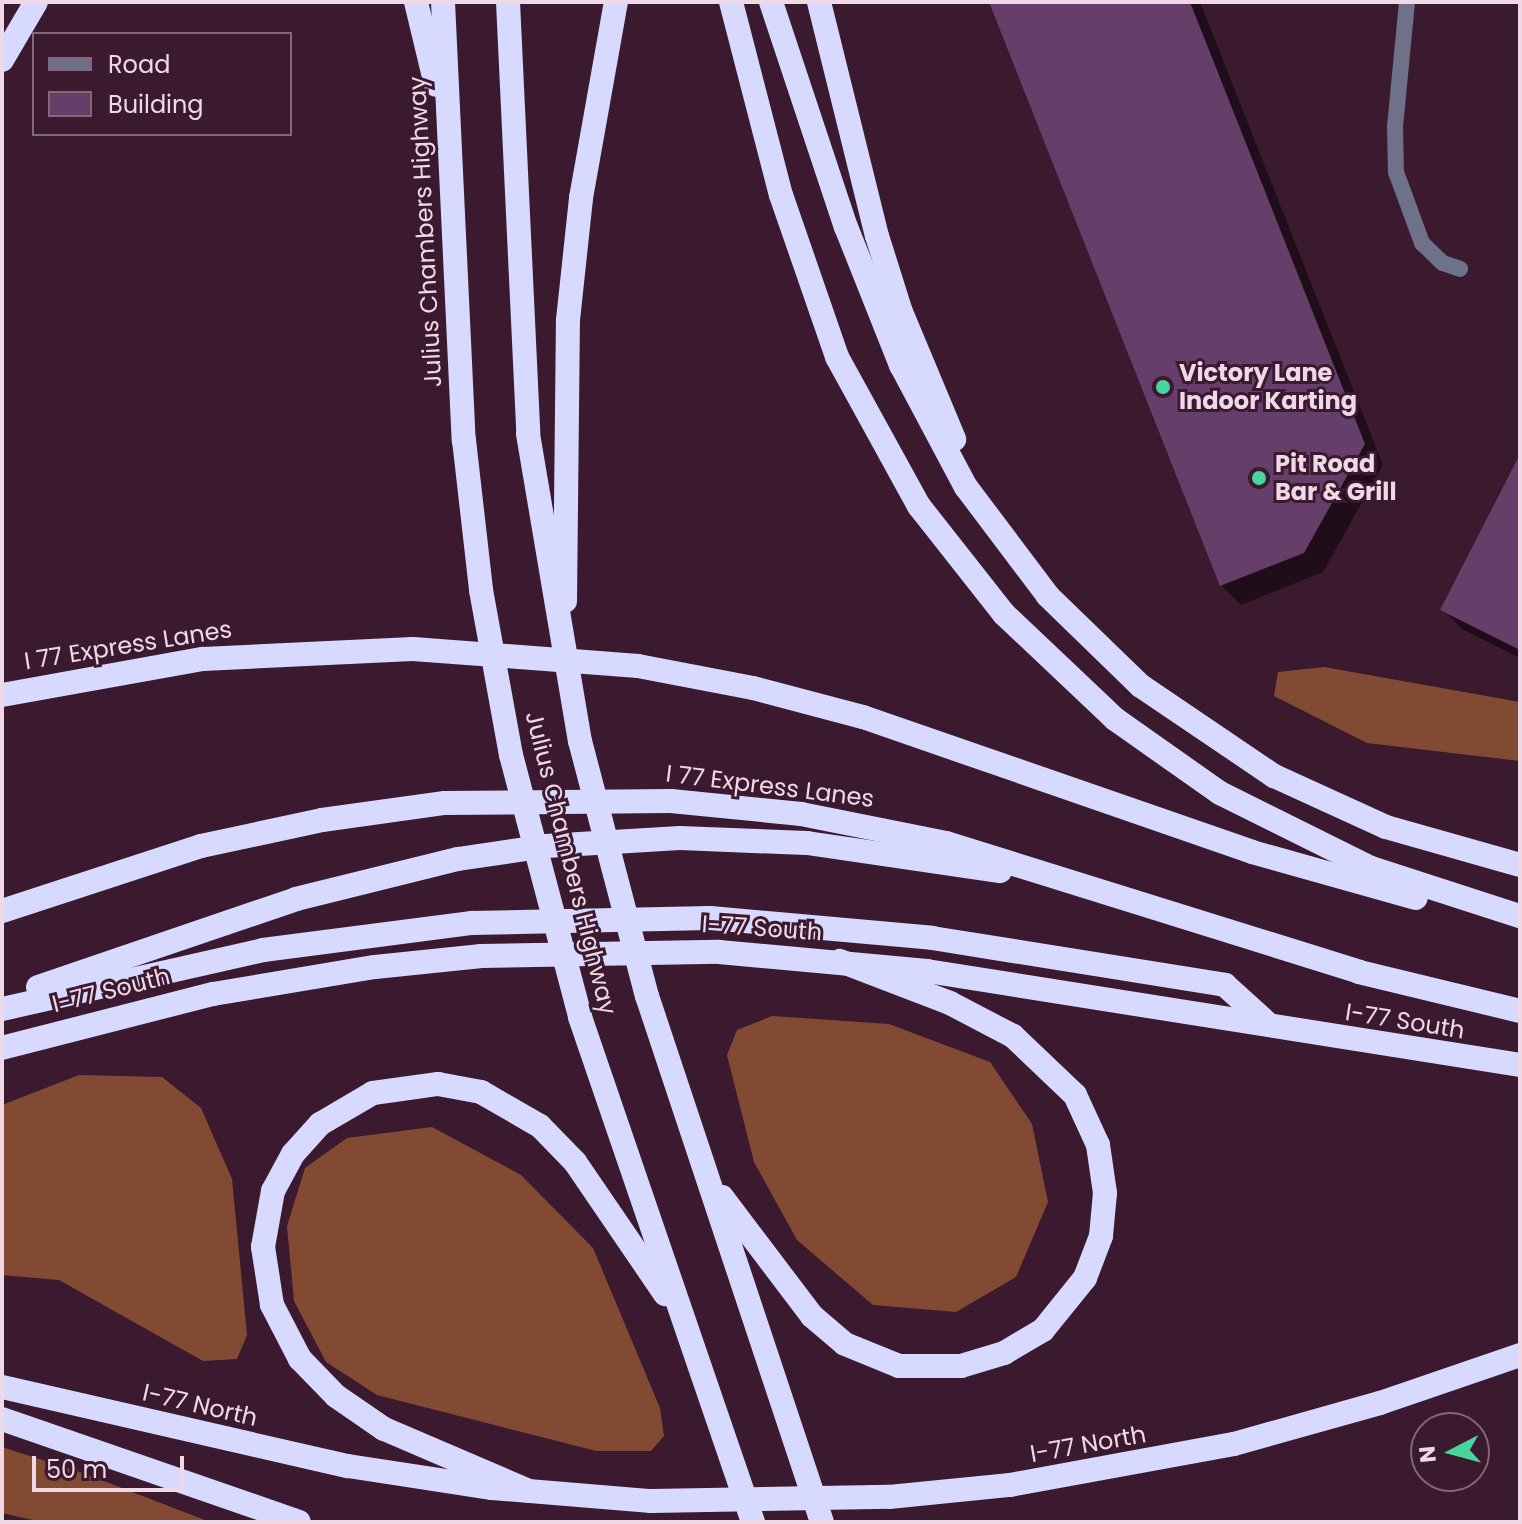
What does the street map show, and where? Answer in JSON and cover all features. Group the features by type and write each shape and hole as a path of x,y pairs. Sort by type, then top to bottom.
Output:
{"highway":[{"path":"2,60 36,2"},
{"path":"416,2 449,143"},
{"name":"Julius Chambers Highway","path":"443,2 471,511 511,755 580,1017 753,1522"},
{"name":"Julius Chambers Highway","path":"508,2 528,434 566,667 621,903 822,1522"},
{"path":"566,667 568,320 581,198 616,2"},
{"path":"731,2 781,195 837,357 902,480 995,603 1115,719 1231,800 1371,868 1520,917"},
{"path":"771,2 886,331 944,450 992,525 1079,628 1141,686 1219,742 1311,794 1386,827 1520,865"},
{"path":"819,2 855,158 901,312 992,525"},
{"name":"I 77 Express Lanes","path":"2,695 203,659 413,649 638,666 822,705 1304,868 1404,896 1520,917"},
{"name":"I 77 Express Lanes","path":"2,911 121,868 242,836 445,803 671,801 801,814 896,831 1105,889 1359,972 1520,1011"},
{"path":"2,1000 296,899 458,859 546,846 680,838 845,847 1105,889"},
{"path":"2,1009 263,950 472,923 710,918 932,938 1225,985 1266,1022"},
{"name":"I-77 South","path":"2,1048 213,994 362,969 481,956 719,952 840,961 1266,1022 1350,1041 1520,1065"},
{"path":"708,1176 775,1274 812,1316 845,1344 880,1361 939,1369 1004,1353 1043,1330 1085,1278 1101,1236 1105,1193 1098,1145 1075,1095 1013,1036 950,1003 840,961"},
{"path":"529,1491 410,1442 359,1413 316,1377 288,1341 267,1287 264,1228 277,1181 306,1137 353,1101 394,1087 438,1084 500,1100 540,1126 575,1162 684,1323"},
{"name":"I-77 North","path":"2,1387 334,1463 529,1491 651,1501 889,1497 1010,1485 1234,1444 1380,1403 1520,1355"},
{"path":"2,1419 299,1522"}],"street":[{"path":"1407,2 1395,126 1396,172 1422,243 1443,263 1460,269"}],"shaded area":[{"path":"1324,667 1520,702 1520,761 1367,743 1274,696 1278,672"},
{"path":"772,1016 889,1024 990,1062 1032,1124 1048,1202 1016,1277 956,1312 873,1305 797,1240 754,1162 727,1055 737,1030"},
{"path":"79,1075 162,1077 201,1108 232,1179 247,1335 237,1359 203,1361 59,1280 2,1275 2,1105"},
{"path":"432,1127 521,1175 593,1248 660,1408 664,1436 651,1451 596,1451 377,1395 326,1362 294,1301 287,1226 305,1168 347,1138"},
{"path":"2,1447 83,1473 210,1522 41,1522 2,1513"}],"building":[{"path":"989,2 1190,2 1365,444 1304,553 1220,586"},
{"path":"1520,454 1520,650 1440,610"}],"place":[{"name":"Victory Lane Indoor Karting","path":"1163,387"},
{"name":"Pit Road Bar & Grill","path":"1259,478"}]}
